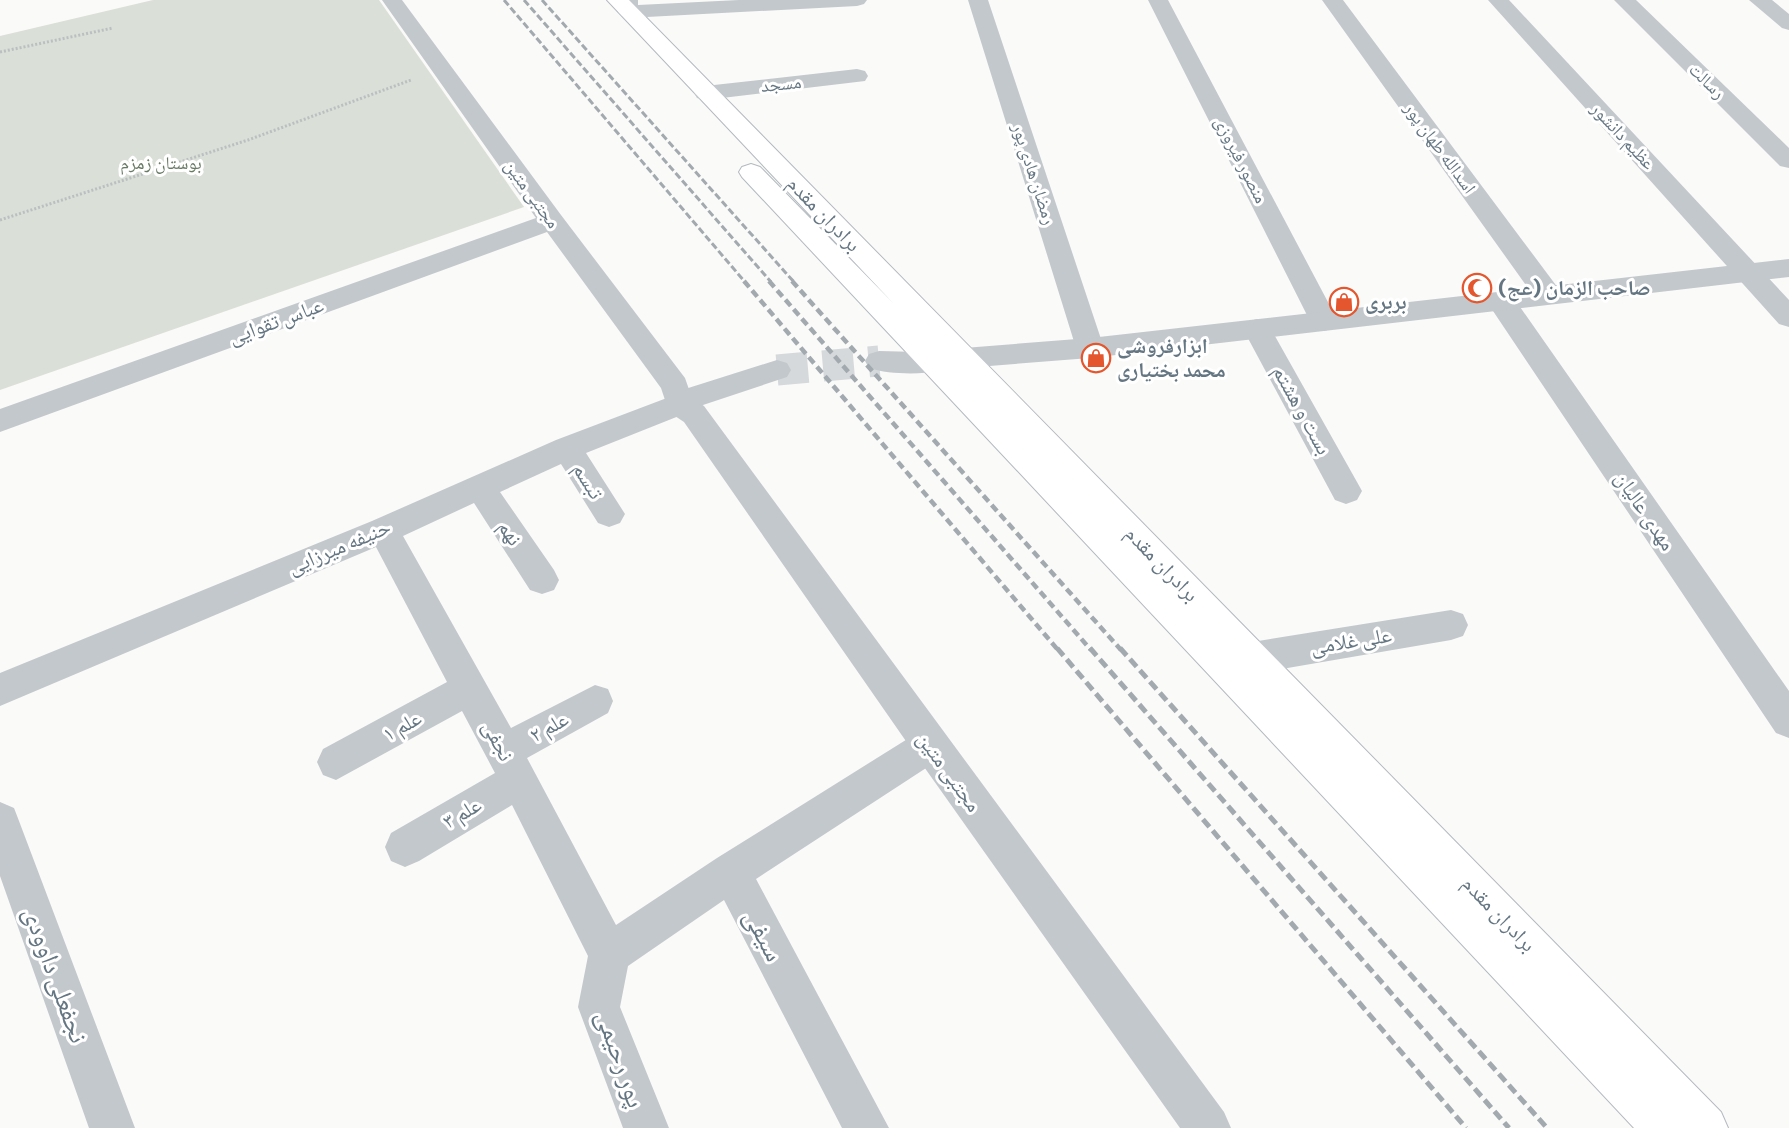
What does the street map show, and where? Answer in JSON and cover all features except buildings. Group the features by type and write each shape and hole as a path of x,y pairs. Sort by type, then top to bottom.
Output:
{"main road":[{"name":"برادران مقدم","path":"591,0 679,98 1252,657 1705,1128"},
{"name":"برادران مقدم","path":"624,4 948,359 1665,1128"}],"street":[{"name":"مجتبی متین","path":"392,0 685,401 930,745 1208,1128"},
{"path":"624,4 857,0"},
{"name":"رمضان هادی پور","path":"978,0 1090,348"},
{"name":"منصور فیروزی","path":"1158,0 1324,321"},
{"name":"اسدالله طهان پور","path":"1332,0 1548,295"},
{"name":"عظیم دانشور","path":"1498,0 1789,317"},
{"name":"رسالت","path":"1624,0 1789,161"},
{"path":"1759,0 1789,24"},
{"name":"مسجد","path":"705,93 858,76"},
{"name":"عباس تقوایی","path":"0,421 552,221"},
{"path":"879,361 948,359 1090,348 1789,268"},
{"name":"مهدی عالیان","path":"1501,301 1789,721"},
{"name":"بست و هشتم","path":"1257,329 1346,491"},
{"name":"حنیفه میرزایی","path":"0,690 382,530 567,448 685,401 777,370"},
{"name":"تبسم","path":"567,448 609,514"},
{"name":"نهم","path":"479,486 542,580"},
{"name":"نجفی","path":"382,530 511,766 609,954"},
{"name":"علی غلامی","path":"1252,657 1450,625"},
{"name":"علم ۱","path":"336,762 469,688"},
{"name":"علم ۲","path":"511,766 595,701"},
{"path":"609,954 731,872 930,745"},
{"name":"علم ۳","path":"405,847 511,766"},
{"name":"نجفعلی داوودی","path":"0,821 112,1128"},
{"name":"سیفی","path":"731,872 866,1128"},
{"name":"پور رحیمی","path":"609,954 598,1007 646,1128"}],"path":[{"path":"0,52 112,28"},
{"path":"0,220 248,140 442,69"}],"green space":[{"name":"بوستان زمزم","path":"153,0 379,0 524,207 0,390 0,36"}],"tunnel":[{"path":"777,370 879,361"}],"railway":[{"path":"504,0 745,282"},
{"path":"524,0 771,282"},
{"path":"542,0 794,282"},
{"path":"744,281 1058,650"},
{"path":"769,281 1091,650"},
{"path":"792,281 1121,650"},
{"path":"1057,648 1466,1128"},
{"path":"1090,648 1509,1128"},
{"path":"1120,648 1547,1128"}],"place":[{"name":"صاحب الزمان (عج)","path":"1477,288"},
{"name":"بربری","path":"1344,302"},
{"name":"ابزارفروشی محمد بختیاری","path":"1096,358"}]}
